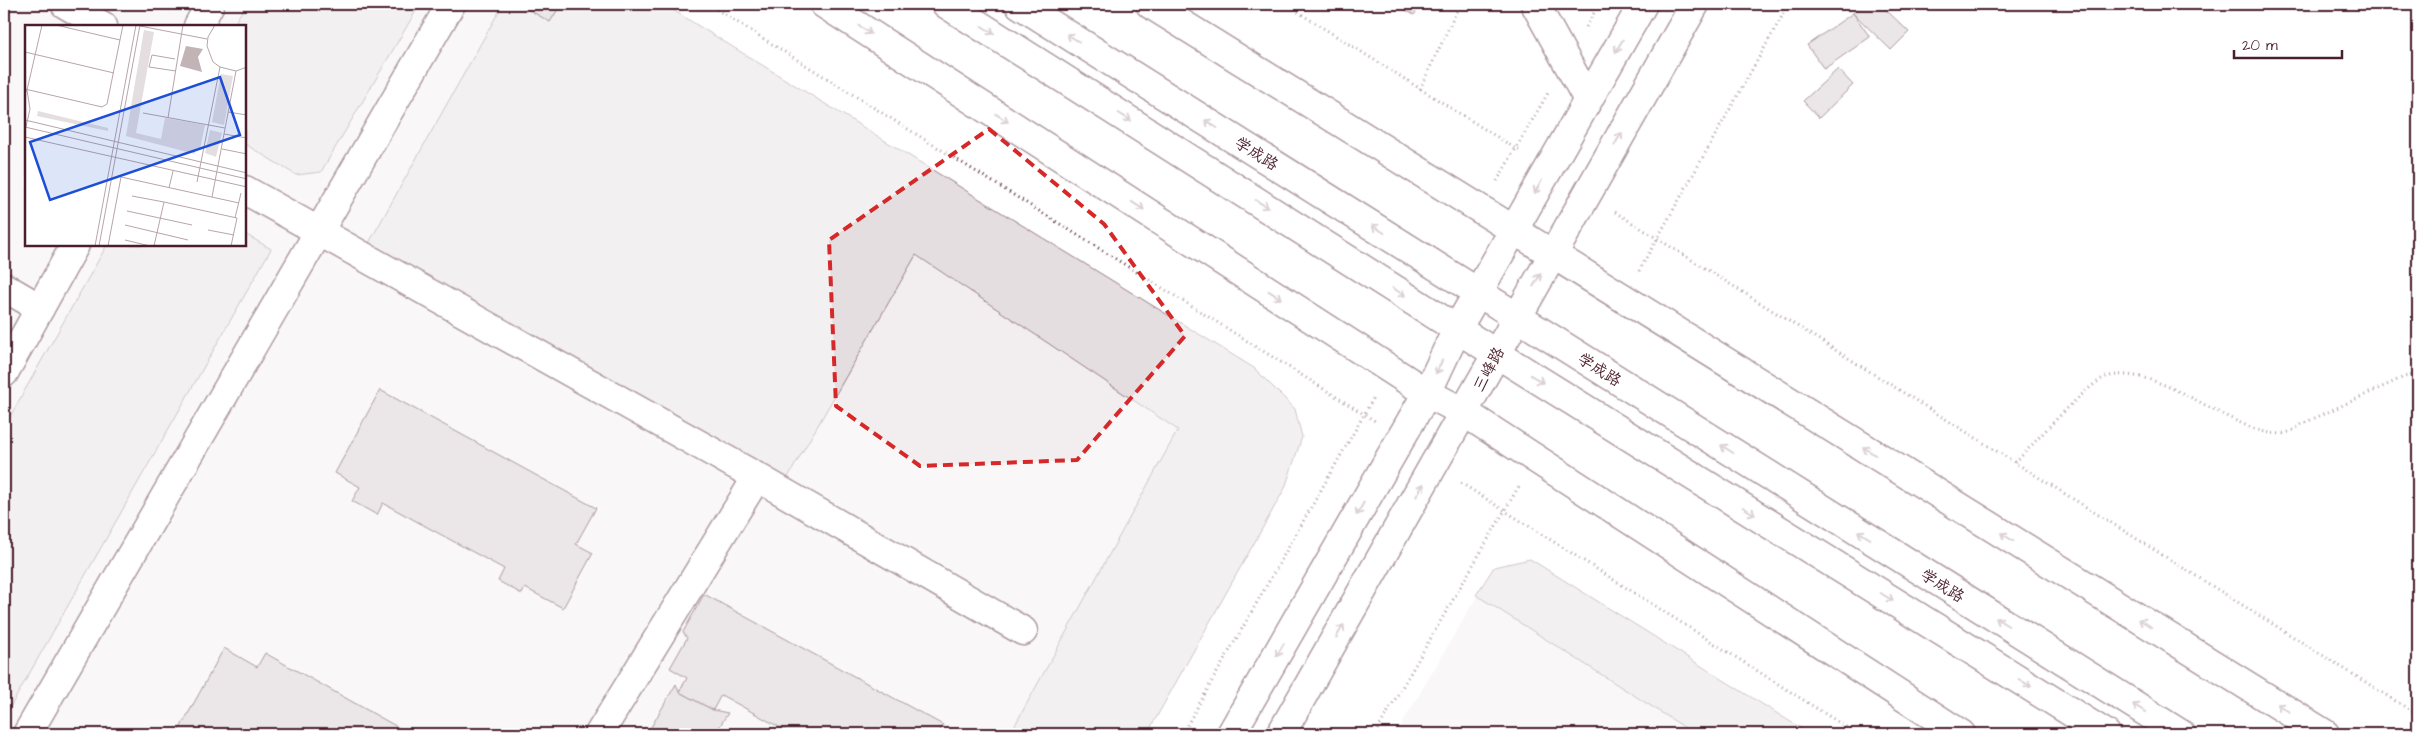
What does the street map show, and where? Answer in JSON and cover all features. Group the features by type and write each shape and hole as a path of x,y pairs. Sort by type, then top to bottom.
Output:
{"main road":[{"path":"65,4 102,25"},
{"path":"199,25 210,4"},
{"path":"27,734 451,4"},
{"path":"824,4 1426,393 1465,413 1961,734"},
{"path":"946,4 1496,353 2106,734"},
{"name":"学成路","path":"1019,4 2181,734"},
{"path":"1150,4 2325,734"},
{"path":"1535,4 1588,100"},
{"path":"1231,734 1426,393 1478,293 1643,4"},
{"name":"三峰路","path":"1281,734 1465,413 1496,353 1695,4"},
{"path":"246,191 758,477 1023,631"},
{"path":"4,373 74,246"},
{"path":"4,287 40,308"},
{"path":"599,734 758,477"}],"path":[{"path":"708,4 1401,437"},
{"path":"1285,4 1548,169"},
{"path":"1420,89 1460,4"},
{"path":"1586,194 2418,715"},
{"path":"2016,463 2085,392 2105,377 2123,376 2144,379 2172,388 2255,429 2275,434 2290,432 2304,422 2394,381 2418,374"},
{"path":"1434,466 1857,734"}],"highlighted area":[{"path":"989,129 1104,224 1185,336 1077,460 920,466 836,406 829,240"}],"shaded area":[{"path":"4,4 537,4 1178,430 1010,734 4,734"},
{"path":"246,4 420,4 321,172 296,175 246,145 246,25 234,25"},
{"path":"503,4 519,4 550,22 561,4 663,4 1254,368 1295,409 1302,437 1285,488 1147,734 1010,734 1178,430 916,255 784,484 365,250"},
{"path":"246,235 271,249 4,718 4,427 106,246 246,246"},
{"path":"1530,559 1810,734 1396,734 1494,567"},
{"path":"1530,559 1810,734 1695,734 1476,595 1494,567"}],"building":[{"path":"519,4 561,4 550,22"},
{"path":"1395,4 1421,4 1414,15"},
{"path":"1861,4 1880,4 1909,32 1891,50 1853,13"},
{"path":"1853,13 1870,37 1824,69 1807,45"},
{"path":"1838,69 1853,85 1819,118 1803,101"},
{"path":"380,390 596,508 576,544 593,553 563,608 525,588 522,594 498,581 504,569 383,503 377,515 352,501 360,487 335,473"},
{"path":"704,594 943,725 938,734 792,734 721,695 713,710 679,692 687,678 670,668 687,638 683,632"},
{"path":"224,648 257,667 265,653 410,734 177,734"},
{"path":"676,684 679,692 713,710 728,713 715,734 647,734"}]}
